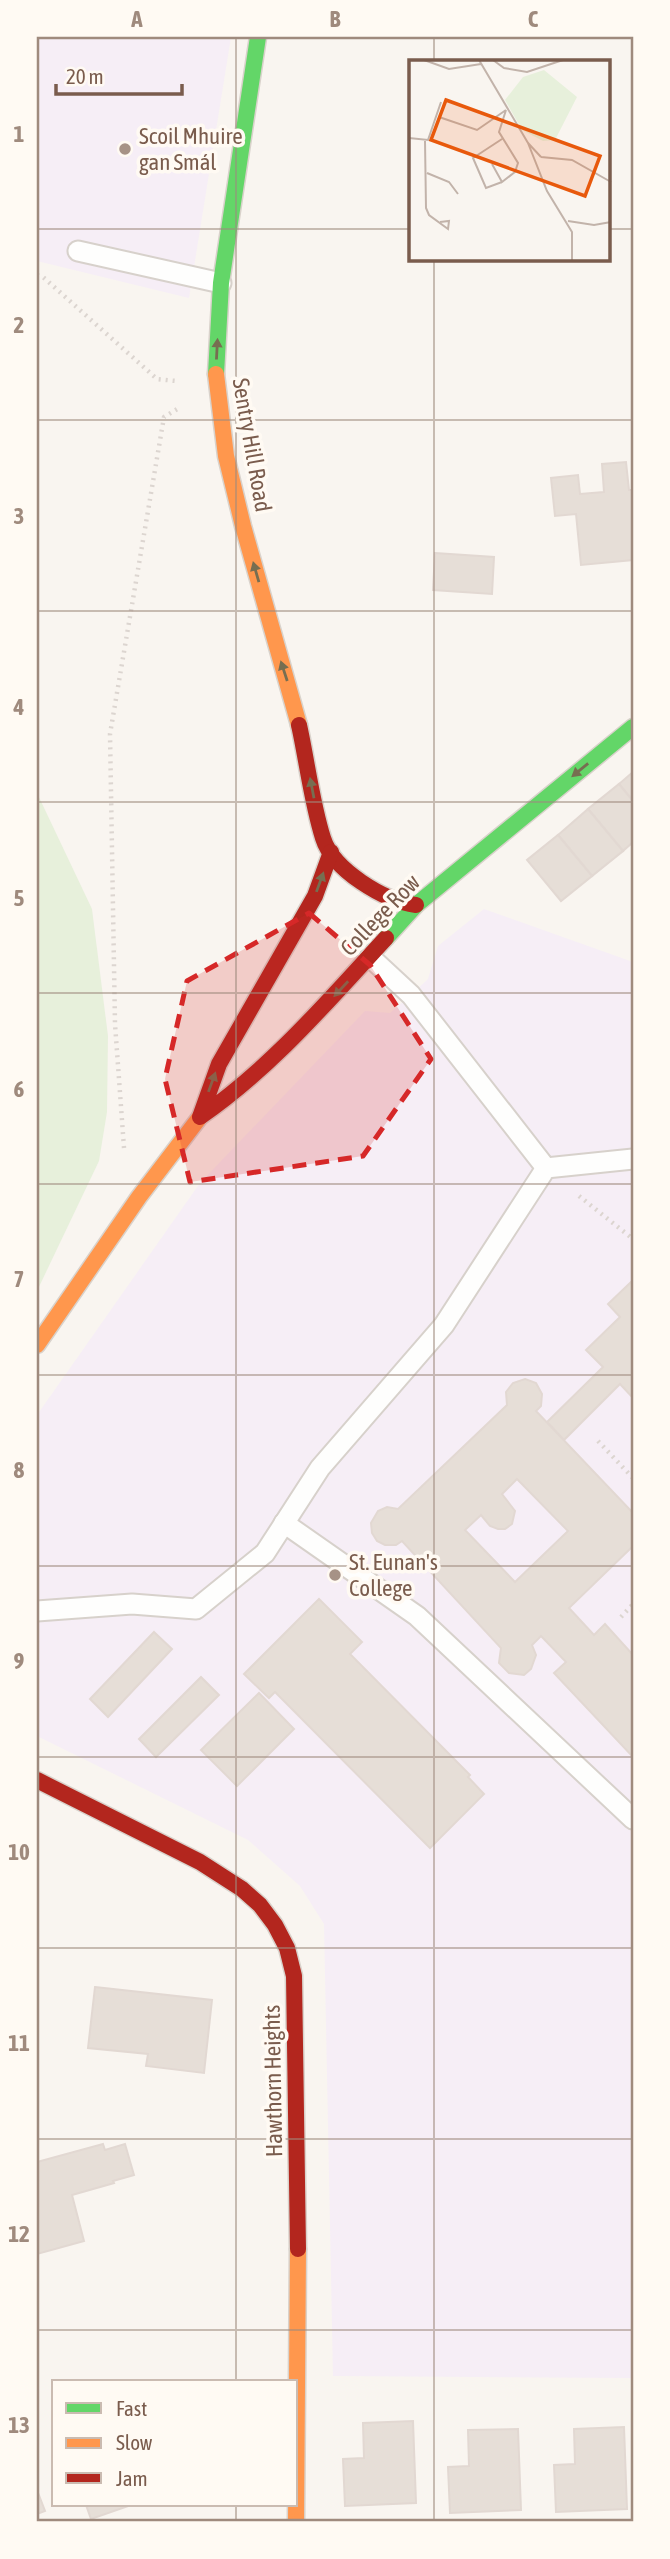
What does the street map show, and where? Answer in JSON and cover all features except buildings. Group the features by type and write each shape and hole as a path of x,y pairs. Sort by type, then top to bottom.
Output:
{"street":[{"name":"Sentry Hill Road","path":"258,37 221,283 215,384 226,456 243,526 295,704 318,822 323,840 331,852"},
{"name":"College Row","path":"200,1117 236,1093 291,1042 416,905 633,727"},
{"path":"331,852 363,883 394,901 416,905"},
{"name":"College Row","path":"37,1345 139,1197 200,1117 219,1064 315,896 331,852"},
{"name":"Hawthorn Heights","path":"37,1780 232,1879 260,1905 276,1924 286,1942 294,1976 295,2004 297,2380"}],"lane":[{"path":"78,251 221,283"},
{"path":"370,957 411,995 546,1168"},
{"path":"546,1168 633,1159"},
{"path":"37,1611 132,1604 195,1609 264,1553 320,1468 444,1325 546,1168"},
{"path":"284,1523 417,1616 633,1819"}],"path":[{"path":"37,275 43,277 157,379 215,384"},
{"path":"139,1197 124,1151 115,1024 110,734 164,417 215,384"},
{"path":"546,1168 633,1239"},
{"path":"598,1441 633,1478"},
{"path":"621,1617 633,1604"}],"highlighted area":[{"path":"309,913 370,965 431,1059 363,1156 190,1182 165,1079 187,981"}],"shaded area":[{"name":"Scoil Mhuire gan Smál","path":"37,37 231,37 189,298 37,261"},
{"name":"St. Eunan's College","path":"484,909 633,962 633,2378 333,2376 324,1924 300,1886 248,1840 37,1736 37,1415 200,1183 365,1011 390,1013 428,979 438,946"}],"green space":[{"path":"37,793 92,909 108,1036 107,1112 99,1161 37,1291"}],"traffic: fast":[{"path":"216,374 221,283 258,37"},
{"path":"386,938 416,905 633,727"}],"traffic: slow":[{"path":"216,374 226,456 299,725"},
{"path":"37,1345 139,1197 200,1117"},
{"path":"297,2380 298,2249"},
{"path":"296,2506 296,2522"}],"traffic: jam":[{"path":"299,725 316,811 329,850 337,861 361,882 389,897 416,905"},
{"path":"331,852 315,896 219,1064 200,1117 275,1055 386,938"},
{"path":"37,1780 200,1862 242,1889 260,1905 275,1925 287,1948 294,1976 298,2249"}],"place":[{"name":"Scoil Mhuire gan Smál","path":"125,149"},
{"name":"St. Eunan's College","path":"335,1575"}]}
